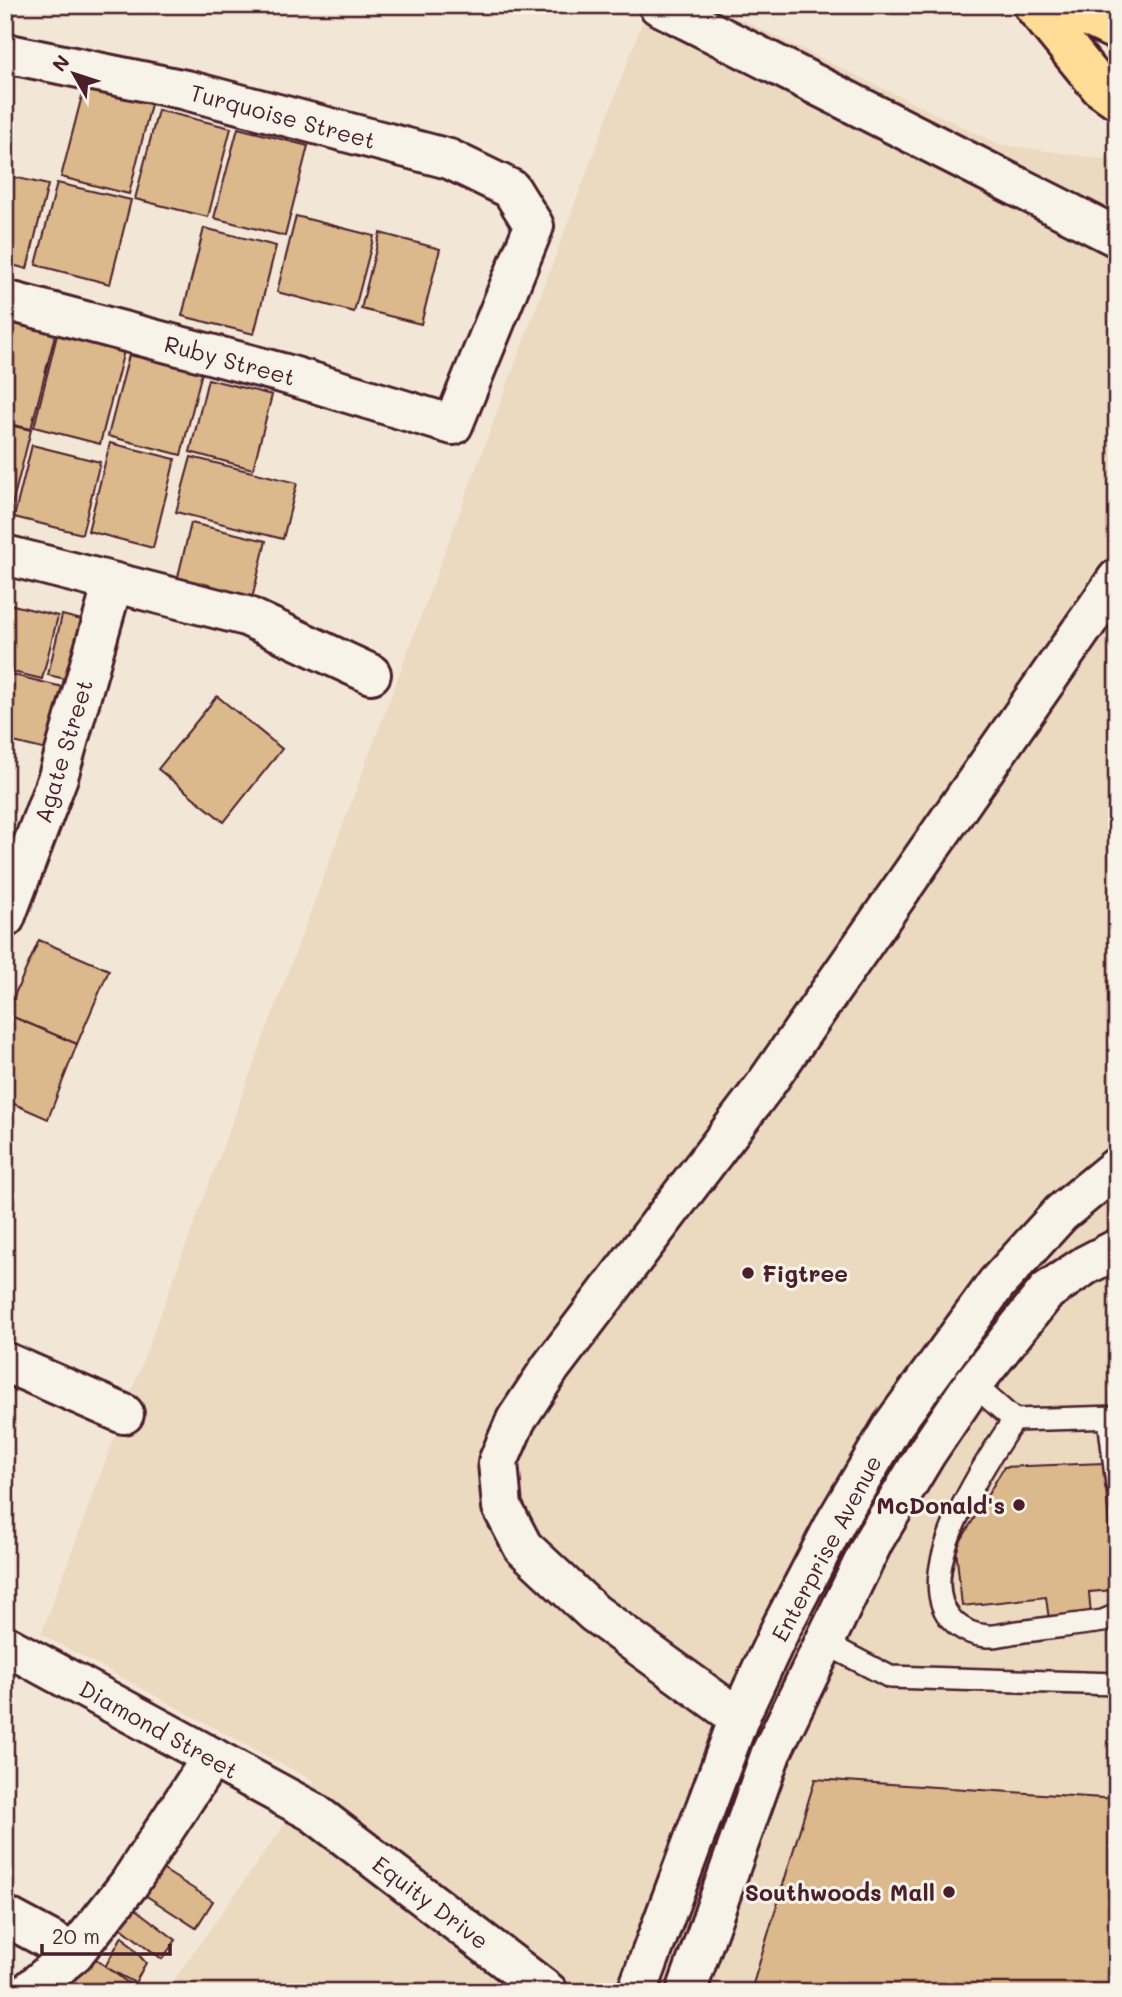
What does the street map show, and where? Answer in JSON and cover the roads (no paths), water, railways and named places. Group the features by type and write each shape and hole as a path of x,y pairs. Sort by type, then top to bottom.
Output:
{"highway":[{"path":"1033,5 1100,87 1117,99"},
{"path":"1063,5 1117,31"}],"street":[{"path":"658,5 1117,237"},
{"name":"Turquoise Street","path":"5,53 186,90 449,159 510,189 534,226 453,425"},
{"name":"Ruby Street","path":"5,300 282,373 453,425"},
{"path":"5,555 246,616 371,674"},
{"path":"739,1718 594,1613 523,1547 502,1507 498,1462 516,1420 551,1367 763,1088 1117,579"},
{"name":"Agate Street","path":"5,918 58,777 113,583"},
{"name":"Enterprise Avenue","path":"638,1992 739,1718 781,1628 837,1520 892,1427 997,1283 1062,1213 1117,1167"},
{"name":"Enterprise Avenue","path":"686,1992 771,1753 874,1540 927,1452 973,1384 1047,1291 1086,1265 1117,1249"},
{"path":"5,1362 124,1414"},
{"name":"Diamond Street","path":"5,1645 313,1812"},
{"path":"28,1992 74,1953 129,1884 212,1757"},
{"name":"Equity Drive","path":"313,1812 548,1992"},
{"path":"5,1916 74,1953"}],"lane":[{"path":"973,1384 1014,1420 1113,1417 1117,1485"},
{"path":"1014,1420 988,1458 955,1523 942,1558 938,1595 944,1613 961,1629 987,1636 1103,1621 1117,1615"},
{"path":"823,1642 890,1677 1117,1684"}],"place":[{"name":"Figtree","path":"748,1273"},
{"name":"McDonald's","path":"1019,1505"},
{"name":"Southwoods Mall","path":"949,1892"}]}
